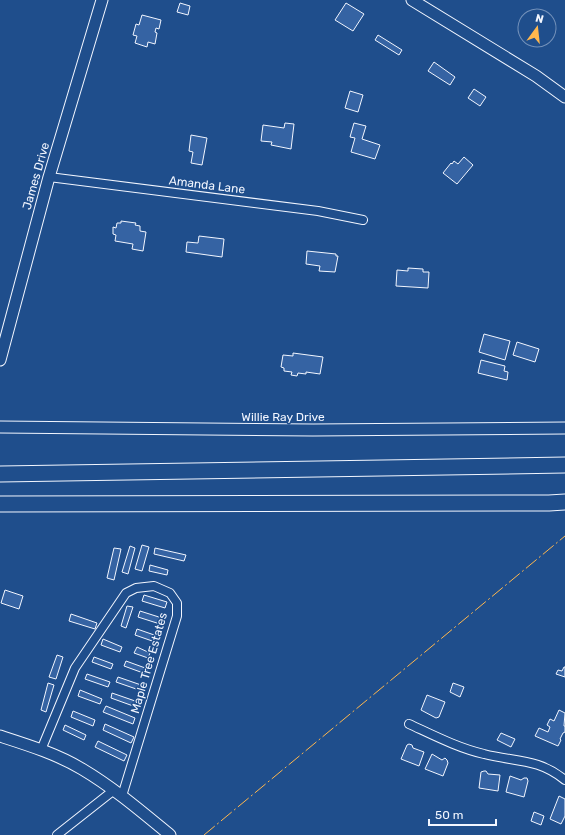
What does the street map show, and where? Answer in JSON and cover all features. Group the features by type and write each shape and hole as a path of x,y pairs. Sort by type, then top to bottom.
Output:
{"highway":[{"path":"0,474 565,464"},
{"path":"0,504 565,502"}],"street":[{"name":"James Drive","path":"0,360 48,177 102,0"},
{"path":"412,0 536,76 565,97"},
{"name":"Amanda Lane","path":"48,177 318,211 363,220"},
{"name":"Willie Ray Drive","path":"0,427 313,430 565,428"},
{"name":"Maple Tree Estates","path":"41,750 75,668 126,593 136,588 154,586 170,593 177,602 177,616 118,793"},
{"path":"409,724 458,746 484,754 529,761 546,768 565,780"},
{"path":"0,736 41,750 81,768 118,793 170,835"},
{"path":"57,835 118,793"}],"building":[{"path":"180,3 190,6 188,15 177,12"},
{"path":"346,3 364,14 353,31 335,20"},
{"path":"142,15 161,20 159,29 156,28 155,32 157,33 155,44 148,42 147,47 135,43 137,36 133,35 136,24 139,25"},
{"path":"378,35 402,50 399,55 375,40"},
{"path":"434,62 455,77 450,85 428,71"},
{"path":"474,89 486,97 480,106 468,98"},
{"path":"350,91 363,95 358,112 345,108"},
{"path":"285,123 294,124 291,149 271,145 272,142 261,141 263,125 284,128"},
{"path":"354,123 366,126 362,139 380,145 375,159 351,152 355,138 350,137"},
{"path":"191,135 207,138 202,165 191,163 193,152 189,151"},
{"path":"464,157 473,165 457,184 443,173 451,163 452,164 454,161 458,164"},
{"path":"121,221 136,223 135,225 140,226 140,231 146,232 143,251 132,249 133,244 115,241 116,235 113,234 113,227 116,228 117,223 121,223"},
{"path":"199,236 224,239 222,257 186,252 187,242 198,243"},
{"path":"307,251 336,254 336,256 338,256 335,272 319,271 320,266 306,264"},
{"path":"408,268 423,269 423,272 429,272 428,288 396,286 397,270 408,271"},
{"path":"484,334 510,341 505,360 479,352"},
{"path":"517,342 539,349 535,362 513,355"},
{"path":"293,353 323,357 320,374 306,372 306,374 298,373 297,376 291,375 292,372 284,371 284,368 281,367 283,355 293,356"},
{"path":"481,360 505,366 504,371 508,372 507,380 478,373"},
{"path":"142,545 149,547 142,571 135,569"},
{"path":"130,546 135,548 128,574 122,572"},
{"path":"114,548 121,549 114,580 107,578"},
{"path":"155,548 186,555 184,561 154,554"},
{"path":"150,565 168,570 167,575 149,571"},
{"path":"5,590 23,596 19,609 1,603"},
{"path":"144,595 167,602 165,608 142,601"},
{"path":"127,606 133,607 126,628 121,626"},
{"path":"140,611 162,618 160,624 138,617"},
{"path":"71,614 97,623 95,629 69,621"},
{"path":"137,629 160,637 158,643 135,635"},
{"path":"103,639 122,647 120,652 101,645"},
{"path":"137,647 150,653 148,658 134,653"},
{"path":"57,655 63,657 56,679 49,677"},
{"path":"94,657 113,664 111,669 92,662"},
{"path":"126,661 148,669 146,674 124,666"},
{"path":"564,667 565,677 556,674 558,670 562,671"},
{"path":"87,674 110,682 108,687 85,679"},
{"path":"118,677 144,686 142,691 116,682"},
{"path":"48,683 54,685 46,712 41,710"},
{"path":"453,683 464,687 460,697 450,692"},
{"path":"80,690 102,699 100,704 78,696"},
{"path":"112,693 138,702 136,707 111,698"},
{"path":"427,695 445,702 439,717 436,718 421,710"},
{"path":"106,706 135,718 133,724 103,712"},
{"path":"559,710 565,713 565,732 560,739 561,740 558,746 535,736 539,728 548,732 550,727 547,725 550,719 554,721"},
{"path":"73,711 95,720 93,726 71,717"},
{"path":"105,724 134,737 131,743 103,730"},
{"path":"65,725 86,735 84,740 63,730"},
{"path":"501,733 515,739 511,747 497,740"},
{"path":"98,741 127,755 124,761 95,747"},
{"path":"407,745 412,745 413,748 424,752 419,766 401,759"},
{"path":"432,754 442,760 445,758 447,760 448,763 443,776 425,769"},
{"path":"484,771 488,774 500,775 498,791 479,788 481,772"},
{"path":"510,776 521,780 527,778 528,781 524,797 506,792"},
{"path":"559,796 565,799 565,816 561,824 550,819"},
{"path":"534,812 544,816 541,825 531,821"}],"power":[{"path":"204,835 565,536"}]}
